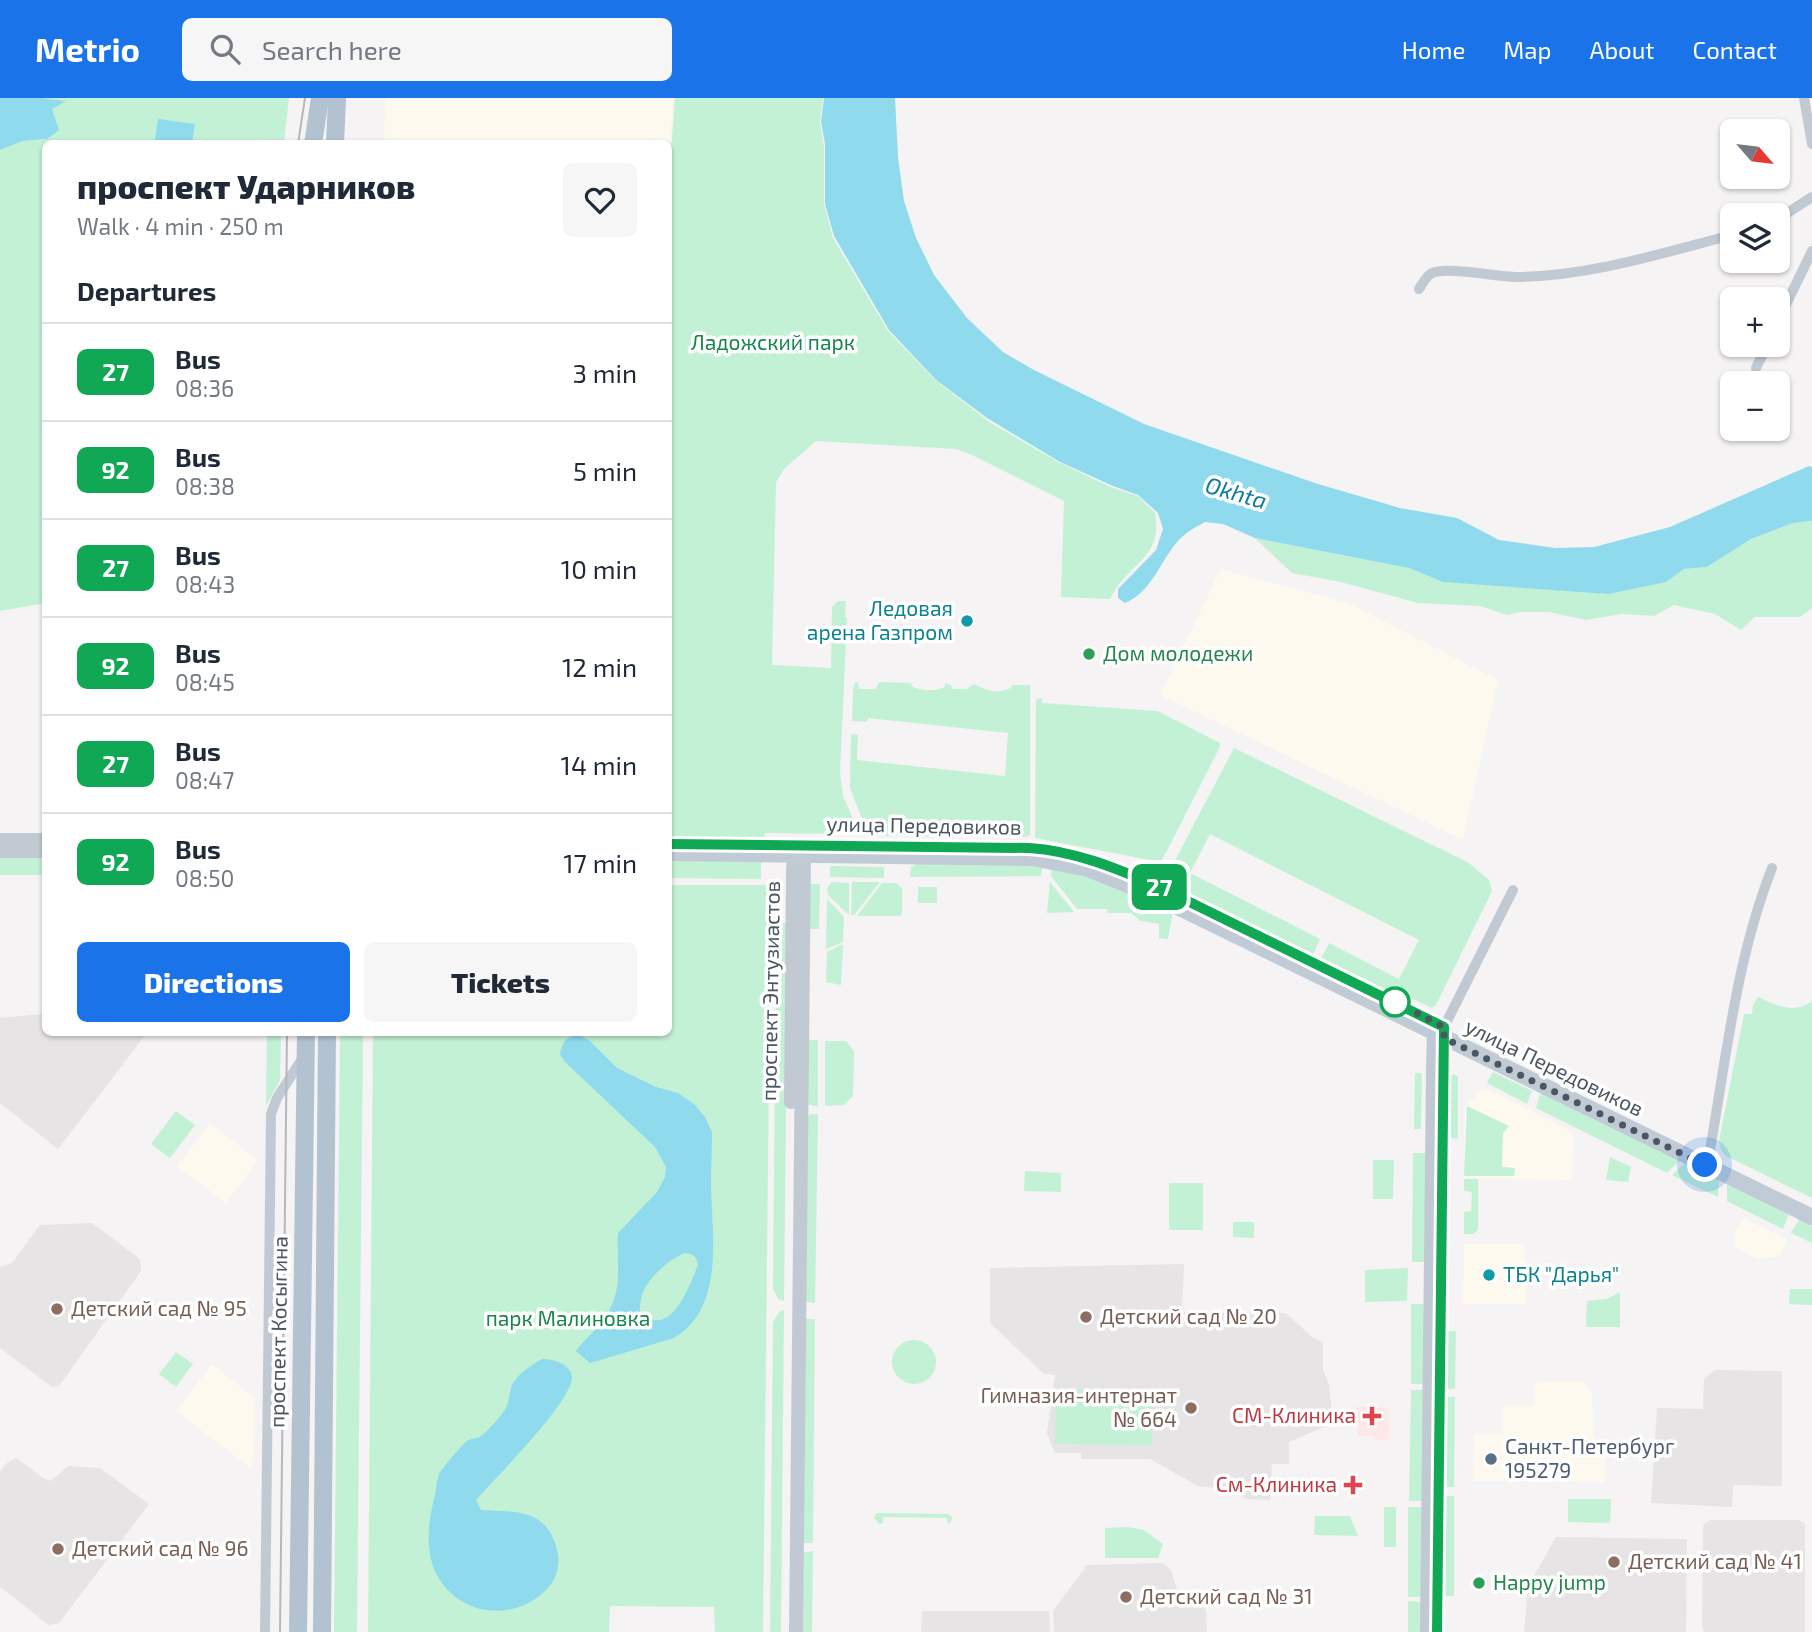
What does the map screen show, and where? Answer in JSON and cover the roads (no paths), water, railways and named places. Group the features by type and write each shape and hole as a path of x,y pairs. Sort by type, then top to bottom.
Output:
{"main road":[{"path":"314,140 320,98"},
{"path":"334,140 337,98"},
{"name":"улица Передовиков","path":"672,844 798,852"},
{"name":"улица Передовиков","path":"672,853 1032,848 1091,860 1157,886 1441,1032 1812,1217"},
{"name":"улица Передовиков","path":"1441,1032 1812,1206"},
{"name":"проспект Косыгина","path":"298,1632 306,1036"},
{"path":"322,1632 327,1036"}],"street":[{"path":"1804,98 1812,144"},
{"path":"1790,211 1812,197"},
{"path":"1419,289 1427,276 1435,271 1513,277 1549,275 1649,257 1720,238"},
{"path":"1790,296 1812,251"},
{"path":"1756,368 1761,357"},
{"path":"0,840 42,840"},
{"path":"0,851 42,851"},
{"name":"проспект Энтузиастов","path":"786,1632 798,852"},
{"name":"проспект Энтузиастов","path":"796,1632 798,852"},
{"path":"1709,1156 1744,954 1755,911 1772,868"},
{"path":"1427,1632 1441,1032 1513,890"},
{"path":"265,1632 271,1114 277,1098 306,1055"},
{"path":"1434,1387 1437,1632"}],"water":[{"path":"0,98 66,101 52,109 59,130 47,139 23,141 0,150"},
{"name":"Okhta","path":"824,98 895,98 898,157 904,201 916,238 934,275 967,318 1003,352 1144,424 1318,484 1400,508 1457,518 1499,540 1555,548 1594,547 1670,527 1809,466 1812,467 1812,521 1793,523 1751,539 1707,567 1684,569 1666,582 1608,594 1443,582 1409,568 1255,538 1223,524 1205,522 1181,538 1149,584 1125,603 1118,598 1118,589 1156,550 1163,529 1158,513 1138,495 1060,462 987,418 936,380 889,330 834,236 825,204 825,144 821,122"},
{"path":"158,119 195,124 192,140 155,140"},
{"path":"580,1036 589,1040 617,1068 656,1087 678,1093 694,1104 705,1117 712,1132 712,1269 701,1308 690,1325 674,1338 590,1363 576,1351 598,1326 613,1303 618,1281 618,1233 657,1192 665,1177 666,1167 655,1147 565,1062 560,1054 568,1039","holes":["684,1253 692,1254 698,1265 677,1308 660,1320 651,1319 640,1312 645,1288 654,1276 678,1256"]},
{"path":"542,1359 556,1361 571,1372 569,1388 547,1421 476,1500 481,1510 517,1512 538,1519 552,1536 557,1550 558,1568 547,1589 530,1602 502,1611 473,1607 448,1590 438,1577 431,1557 431,1515 439,1474 464,1444 481,1436 491,1427 506,1408 516,1379"}],"tram line":[{"path":"299,140 305,98"},
{"path":"280,1632 287,1036"}],"place":[{"name":"Ледовая арена Газпром","path":"967,621"},
{"name":"Дом молодежи","path":"1089,654"},
{"name":"ТБК \"Дарья\"","path":"1489,1275"},
{"name":"Детский сад № 95","path":"57,1309"},
{"name":"Детский сад № 20","path":"1086,1317"},
{"name":"Гимназия-интернат № 664","path":"1191,1408"},
{"name":"СМ-Клиника","path":"1372,1416"},
{"name":"Санкт-Петербург 195279","path":"1491,1459"},
{"name":"См-Клиника","path":"1353,1485"},
{"name":"Детский сад № 96","path":"58,1549"},
{"name":"Детский сад № 41","path":"1614,1562"},
{"name":"Happy jump","path":"1479,1583"},
{"name":"Детский сад № 31","path":"1126,1597"}],"park label":[{"name":"Ладожский парк","path":"773,343"},
{"name":"парк Малиновка","path":"568,1319"}]}
